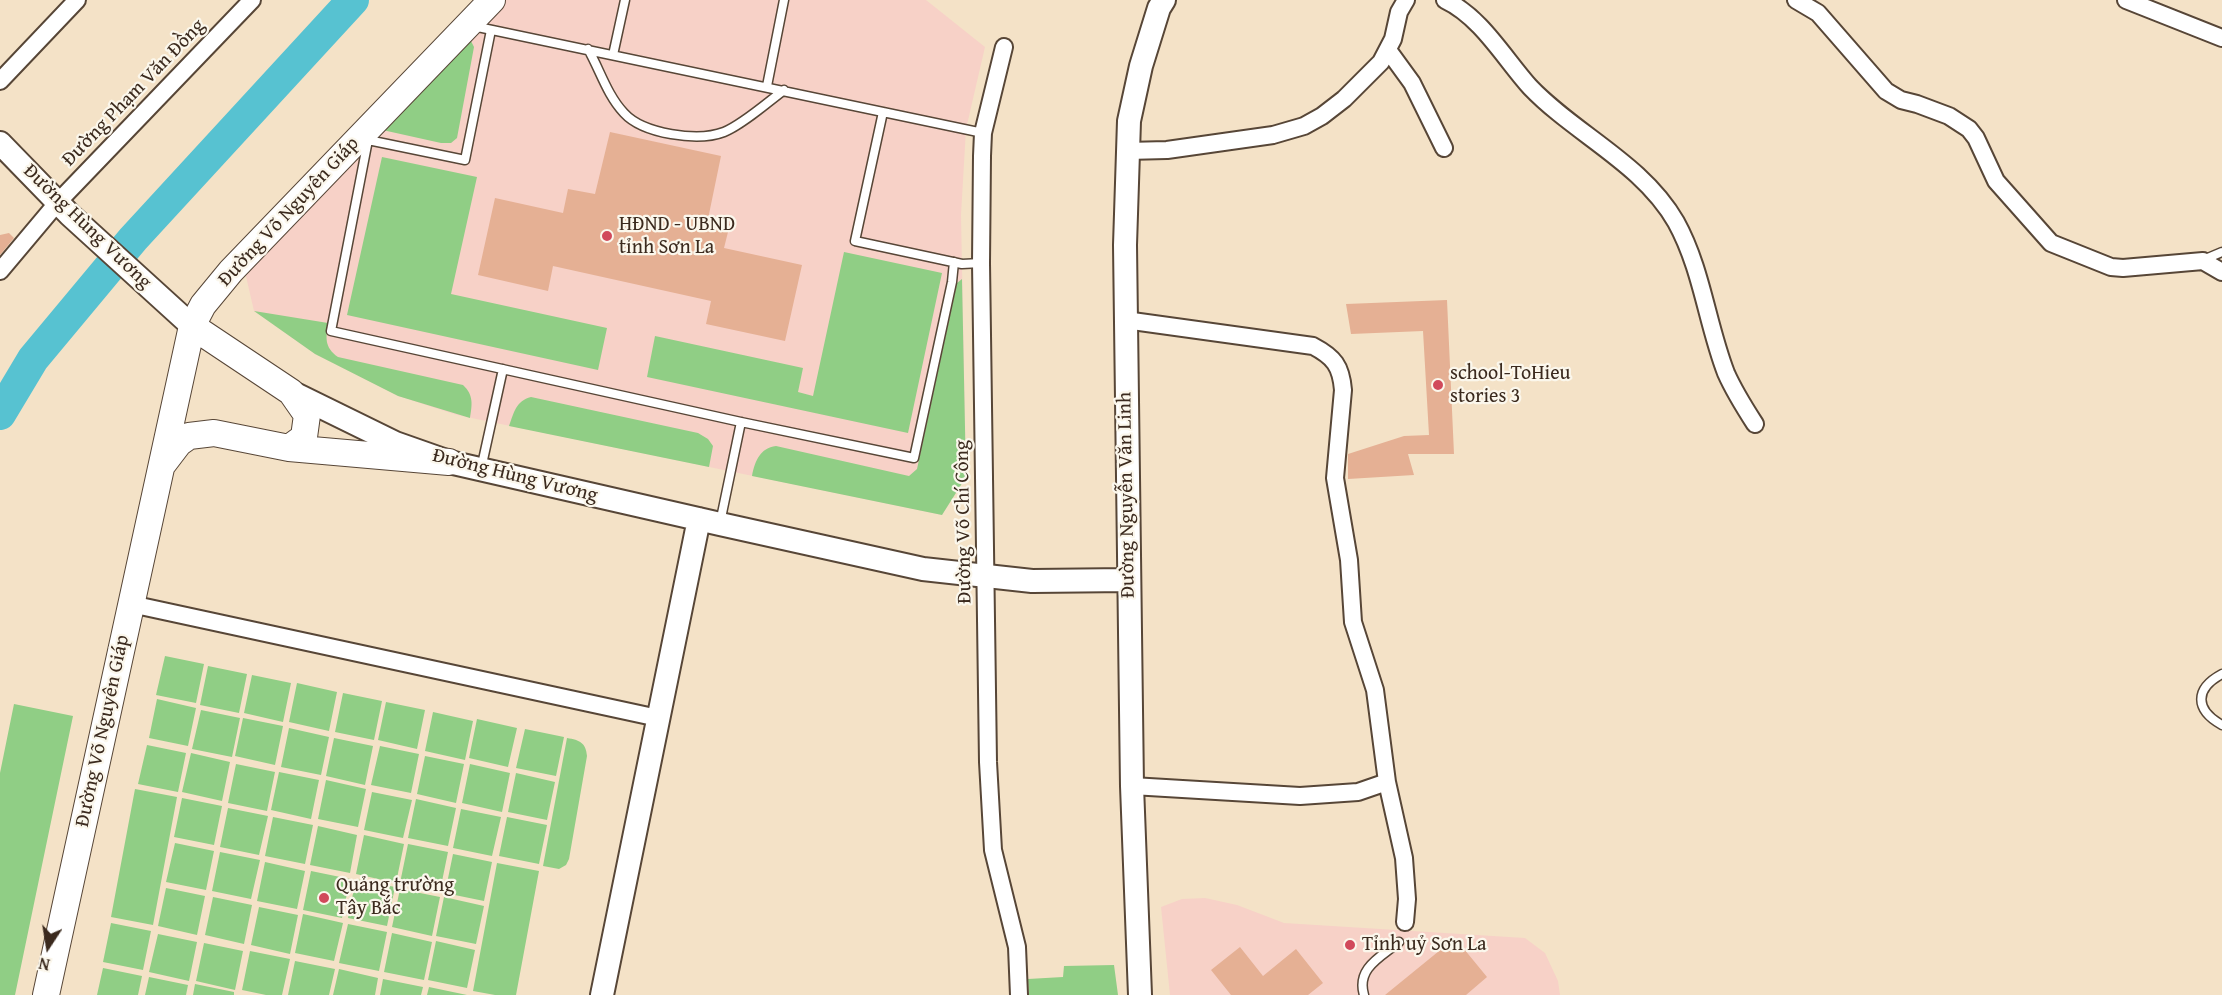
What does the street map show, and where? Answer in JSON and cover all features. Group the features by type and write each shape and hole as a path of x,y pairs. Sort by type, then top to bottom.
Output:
{"main road":[{"name":"Đường Võ Nguyên Giáp","path":"46,995 192,326 203,305 231,271 365,137 481,27 492,0"},
{"name":"Đường Hùng Vương","path":"192,326 291,392"},
{"path":"289,448 304,437 307,415 291,392"},
{"name":"Đường Võ Nguyên Giáp","path":"161,467 179,443 189,436 214,433 289,448 448,462"}],"street":[{"path":"0,81 77,0"},
{"name":"Đường Phạm Văn Đồng","path":"0,271 64,209 252,0"},
{"path":"1127,151 1167,150 1273,135 1304,126 1344,99 1381,62 1388,50 1399,12 1406,0"},
{"path":"1445,0 1463,11 1479,26 1530,86 1555,111 1635,173 1656,194 1676,223 1693,263 1726,372 1736,394 1755,424"},
{"path":"1796,0 1818,13 1886,91 1901,100 1949,116 1969,129 1976,138 1996,181 2051,243 2111,267 2203,261 2222,272"},
{"path":"2126,0 2222,38"},
{"name":"Đường Nguyễn Văn Linh","path":"1140,995 1131,786 1125,320 1127,151 1130,121 1156,2"},
{"name":"Đường Võ Chí Công","path":"1004,47 983,133 981,263 988,762 993,850 1017,947 1018,995"},
{"path":"1388,50 1412,83 1444,148"},
{"name":"Đường Hùng Vương","path":"0,143 64,209 192,326"},
{"path":"1125,320 1313,346 1328,354 1338,367 1342,376 1343,390 1335,478 1349,560 1353,622 1375,690 1387,782 1404,858 1407,899 1405,922"},
{"name":"Đường Hùng Vương","path":"291,392 395,443 448,462 922,569 1032,581 1129,580"},
{"path":"602,995 658,718 709,521"},
{"path":"131,604 658,718"},
{"path":"1131,786 1300,796 1358,792 1387,782"}],"lane":[{"path":"613,55 625,0"},
{"path":"767,86 784,0"},
{"path":"954,262 952,282 914,458 331,331 365,137 465,160 481,27 983,133"},
{"path":"588,49 608,92 625,115 656,132 694,137 724,132 784,90"},
{"path":"883,112 855,241 962,264 981,263"},
{"path":"2203,261 2222,252"},
{"path":"481,470 503,369"},
{"path":"709,521 741,422"},
{"path":"2222,674 2211,680 2203,690 2201,702 2204,711 2222,725"},
{"path":"1364,995 1361,979 1366,969 1400,942"}],"shaded area":[{"path":"494,0 926,0 985,47 966,129 961,215 966,477 942,515 457,415 398,396 315,354 254,311 245,272"},
{"name":"Tỉnh uỷ Sơn La","path":"1205,898 1237,905 1284,923 1525,938 1545,953 1558,981 1560,995 1170,995 1161,907 1182,899"}],"green space":[{"path":"459,38 471,41 474,47 457,138 451,143 441,143 378,129"},
{"path":"382,157 477,177 451,294 607,328 598,370 347,315"},
{"path":"844,252 942,273 908,433 647,377 655,336 803,368 798,392 813,396"},
{"path":"962,279 966,477 942,515 752,476 762,452 776,446 909,476 917,469 957,283"},
{"path":"254,311 328,323 328,346 338,357 463,385 471,396 470,418 398,396 315,354"},
{"path":"531,397 698,433 708,439 713,446 709,467 509,426 519,404"},
{"path":"165,656 204,664 196,703 156,695"},
{"path":"208,666 247,674 239,713 200,705"},
{"path":"252,675 291,683 283,722 244,713"},
{"path":"297,683 337,692 329,731 289,722"},
{"path":"343,693 382,701 374,740 335,732"},
{"path":"157,699 196,708 188,746 149,738"},
{"path":"386,702 425,710 417,749 378,740"},
{"path":"14,704 73,716 15,995 0,995 0,773"},
{"path":"201,710 240,718 232,757 192,749"},
{"path":"433,712 473,721 465,760 425,751"},
{"path":"243,718 283,726 275,765 235,756"},
{"path":"477,719 517,728 508,767 469,758"},
{"path":"289,728 329,737 321,775 281,767"},
{"path":"525,729 564,737 556,776 516,768"},
{"path":"334,738 373,746 365,785 326,776"},
{"path":"567,738 582,743 587,756 569,859 566,865 559,869 543,866"},
{"path":"147,745 186,753 178,792 138,784"},
{"path":"380,746 419,754 411,793 371,785"},
{"path":"191,753 230,762 222,801 182,792"},
{"path":"425,756 464,764 456,803 417,794"},
{"path":"236,764 275,772 267,811 228,803"},
{"path":"470,764 510,773 502,812 462,803"},
{"path":"279,772 319,780 311,819 271,810"},
{"path":"516,773 555,782 547,820 508,812"},
{"path":"326,780 366,789 358,827 318,819"},
{"path":"135,789 177,797 153,925 111,917"},
{"path":"372,792 412,800 403,838 364,830"},
{"path":"182,798 222,806 214,845 174,837"},
{"path":"416,799 456,808 448,846 408,838"},
{"path":"228,808 268,816 259,855 220,847"},
{"path":"461,809 501,817 492,856 453,848"},
{"path":"273,817 313,825 305,864 265,856"},
{"path":"507,817 547,825 539,864 499,856"},
{"path":"318,826 357,835 350,873 310,865"},
{"path":"364,835 404,844 396,883 356,874"},
{"path":"175,843 214,851 206,890 166,882"},
{"path":"408,844 448,852 440,891 400,883"},
{"path":"220,852 260,860 251,899 212,891"},
{"path":"453,854 492,862 484,901 445,893"},
{"path":"265,862 305,871 297,909 257,901"},
{"path":"497,863 539,871 516,995 495,995 473,991"},
{"path":"311,871 350,879 342,918 303,910"},
{"path":"356,879 395,887 387,926 348,918"},
{"path":"166,888 205,896 197,935 158,926"},
{"path":"400,889 440,897 432,936 392,927"},
{"path":"213,897 252,905 244,944 205,935"},
{"path":"444,897 484,906 476,944 436,936"},
{"path":"259,907 298,915 290,954 251,945"},
{"path":"303,914 343,923 334,961 295,953"},
{"path":"111,923 151,931 143,970 103,962"},
{"path":"348,924 387,932 379,971 339,963"},
{"path":"392,933 432,942 424,980 384,972"},
{"path":"158,934 197,942 189,981 149,972"},
{"path":"436,941 475,950 467,988 428,980"},
{"path":"204,943 243,951 235,990 196,981"},
{"path":"250,951 290,959 282,995 266,995 242,990"},
{"path":"295,961 335,969 329,995 288,995"},
{"path":"1114,965 1118,995 1029,995 1028,979 1063,977 1064,966"},
{"path":"103,968 142,976 138,995 97,995"},
{"path":"339,969 378,978 375,995 333,995"},
{"path":"149,977 188,985 186,995 145,995"},
{"path":"383,979 423,987 421,995 380,995"},
{"path":"195,984 234,992 234,995 193,995"},
{"path":"429,987 467,995 427,995"}],"building":[{"name":"HĐND - UBND tỉnh Sơn La","path":"610,132 721,156 708,219 730,224 724,248 802,265 785,341 706,324 711,301 553,266 548,291 478,275 495,198 563,213 568,189 595,194"},
{"path":"9,233 14,238 0,255 0,235"},
{"name":"school-ToHieu stories 3","path":"1447,300 1454,454 1408,454 1414,475 1348,479 1348,454 1404,436 1429,435 1423,331 1351,334 1346,304"},
{"path":"1455,938 1487,977 1466,995 1385,995"},
{"path":"1240,947 1263,976 1296,949 1323,983 1308,995 1231,995 1211,970"}],"waterway":[{"path":"0,414 33,359 133,239 353,0"}],"place":[{"name":"HĐND - UBND tỉnh Sơn La","path":"607,236"},
{"name":"school-ToHieu stories 3","path":"1438,385"},
{"name":"Quảng trường Tây Bắc","path":"324,898"},
{"name":"Tỉnh uỷ Sơn La","path":"1350,945"}]}
